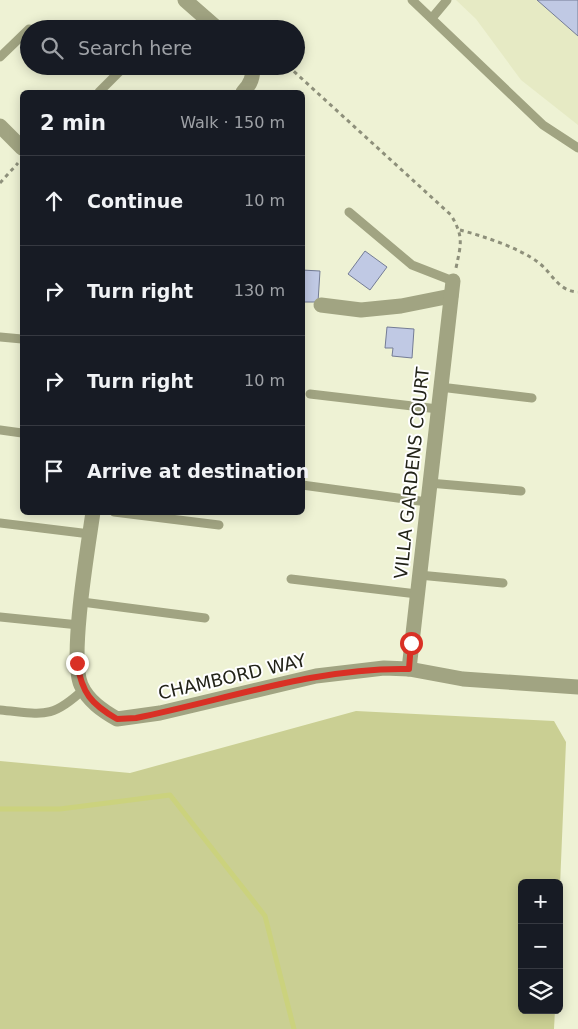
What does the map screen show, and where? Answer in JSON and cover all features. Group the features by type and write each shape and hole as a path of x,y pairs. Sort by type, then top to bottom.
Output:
{"street":[{"path":"185,0 208,20"},
{"path":"245,90 250,85 253,75"},
{"path":"0,126 20,146"},
{"path":"321,305 361,310 401,306 452,289"},
{"name":"VILLA GARDENS COURT","path":"409,669 452,289"},
{"name":"CHAMBORD WAY","path":"93,515 79,625 77,663 84,689 103,711 117,719 170,711 316,676 384,668 409,669 463,680 578,687"}],"lane":[{"path":"412,0 543,125 578,148"},
{"path":"432,18 447,0"},
{"path":"0,57 20,38"},
{"path":"101,90 116,75"},
{"path":"349,212 412,265 452,289"},
{"path":"0,337 20,339"},
{"path":"440,388 532,398"},
{"path":"310,394 438,409"},
{"path":"0,430 20,432"},
{"path":"429,483 521,491"},
{"path":"305,485 427,502"},
{"path":"138,515 219,525"},
{"path":"0,523 90,534"},
{"path":"419,575 503,583"},
{"path":"291,579 417,594"},
{"path":"82,602 205,618"},
{"path":"0,616 79,625"},
{"path":"0,710 53,712 65,707 84,689"}],"path":[{"path":"298,75 431,194 451,215 460,230 460,246 452,289"},
{"path":"0,183 20,161"},
{"path":"460,230 521,252 539,262 559,285 567,290 578,292"}],"shaded area":[{"path":"456,0 578,0 578,125 521,80 476,19"},
{"path":"356,711 554,721 566,742 560,879 518,879 518,1014 555,1014 554,1029 0,1029 0,761 130,773"}],"building":[{"path":"537,0 578,0 578,36"},
{"path":"365,251 387,267 370,290 348,274"},
{"path":"305,270 320,271 318,302 305,302"},
{"path":"387,327 414,329 412,358 392,356 393,348 385,348"}],"waterway":[{"path":"0,809 60,809 170,795 265,916 294,1029"}],"route":[{"path":"77,663 80,684 89,698 103,711 117,719 136,718 237,696 316,676 384,668 409,669 411,643"}]}
